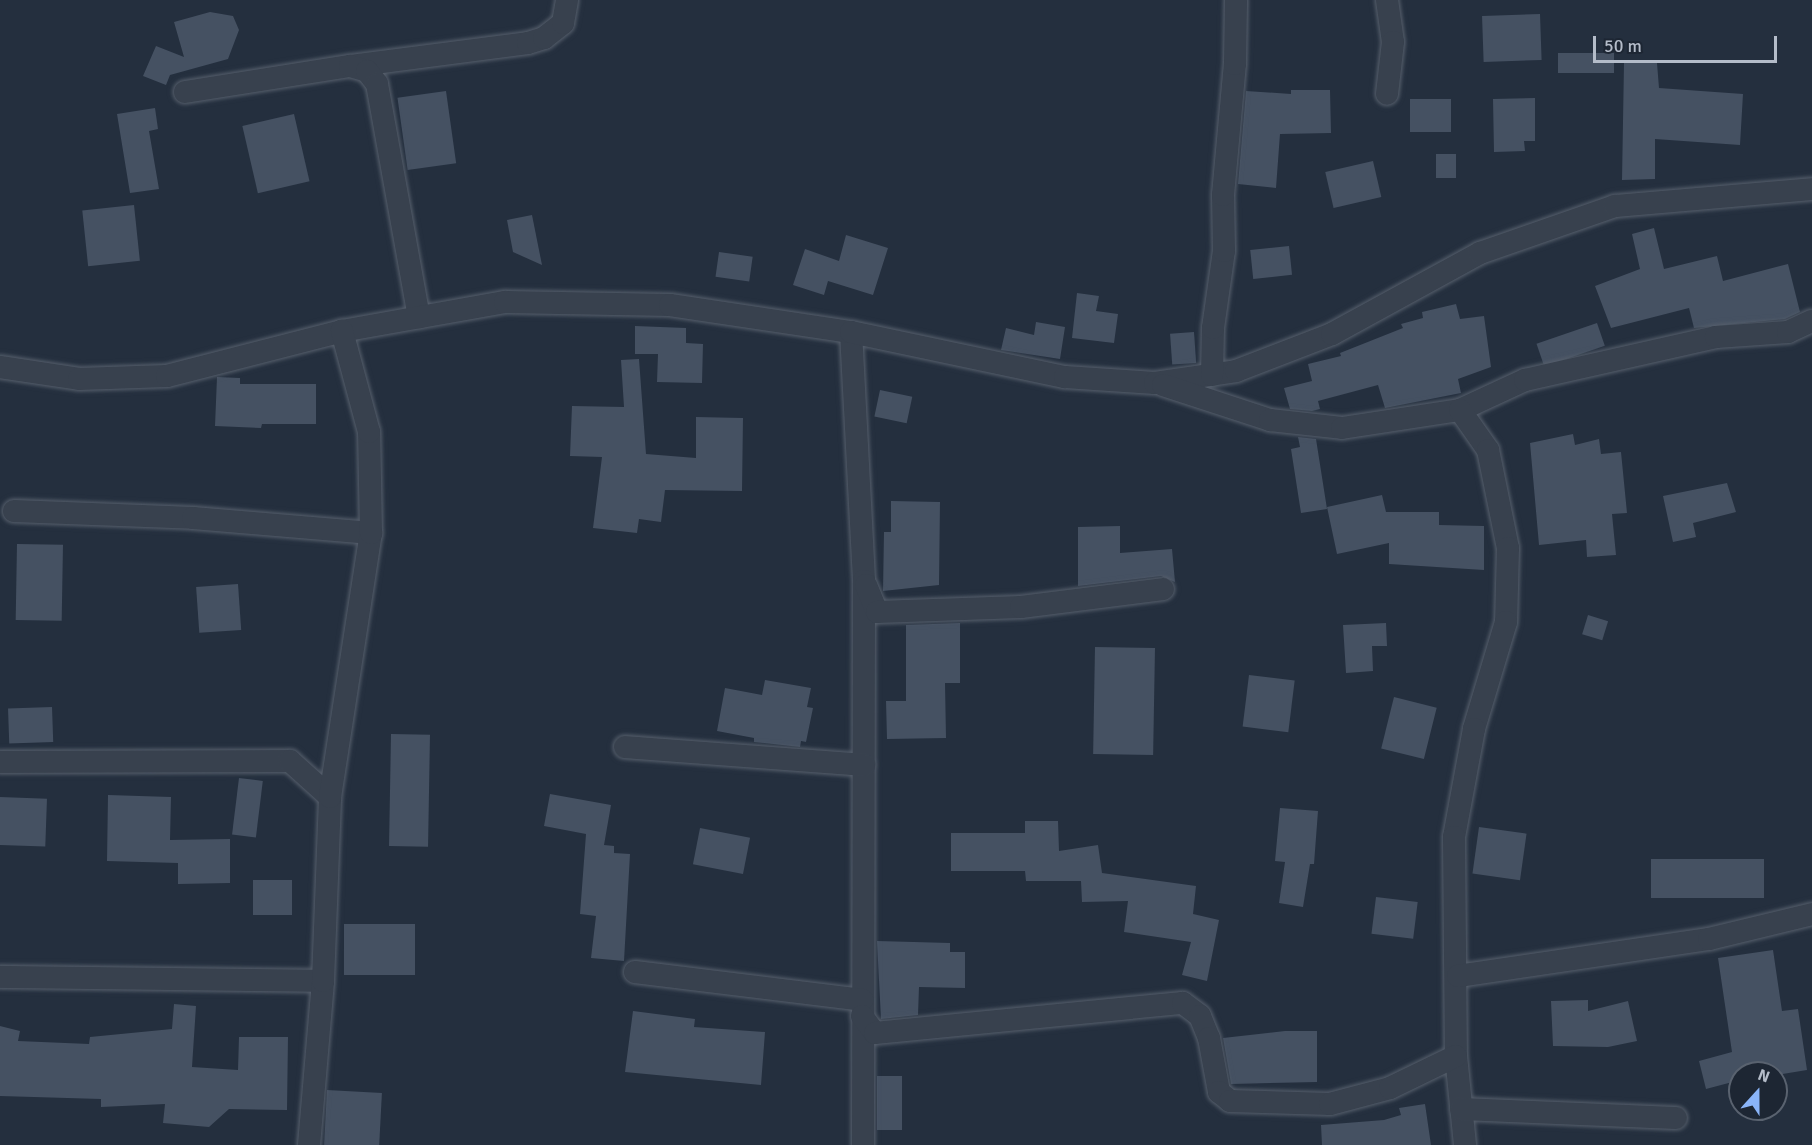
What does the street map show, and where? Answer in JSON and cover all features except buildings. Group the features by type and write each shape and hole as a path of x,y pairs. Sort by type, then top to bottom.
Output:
{"street":[{"path":"185,92 350,66 528,43 544,38 563,23 567,0"},
{"path":"1212,375 1213,328 1224,251 1223,195 1235,64 1236,0"},
{"path":"1387,0 1393,42 1387,94"},
{"path":"350,66 368,71 377,84 419,317"},
{"path":"0,367 79,379 167,376 342,331 505,302 670,305 851,332 1065,377 1155,382 1236,371 1332,334 1480,253 1616,206 1812,189"},
{"path":"1155,382 1270,420 1342,428 1460,410 1525,380 1716,337 1788,332 1812,321"},
{"path":"309,1145 323,981 330,797 371,533 369,432 342,331"},
{"path":"851,332 864,581 863,1145"},
{"path":"1460,410 1488,450 1508,548 1506,622 1474,729 1454,837 1458,976 1456,1056 1465,1145"},
{"path":"14,511 193,518 371,533"},
{"path":"864,581 877,612 1021,607 1163,589"},
{"path":"625,747 864,765"},
{"path":"0,762 290,761 330,797"},
{"path":"1458,976 1708,939 1812,914"},
{"path":"635,972 862,1008"},
{"path":"0,977 323,981"},
{"path":"862,1008 875,1033 1183,1003 1200,1016 1209,1038 1219,1092 1230,1101 1330,1104 1390,1088 1456,1056"},
{"path":"1461,1109 1676,1118"}]}
